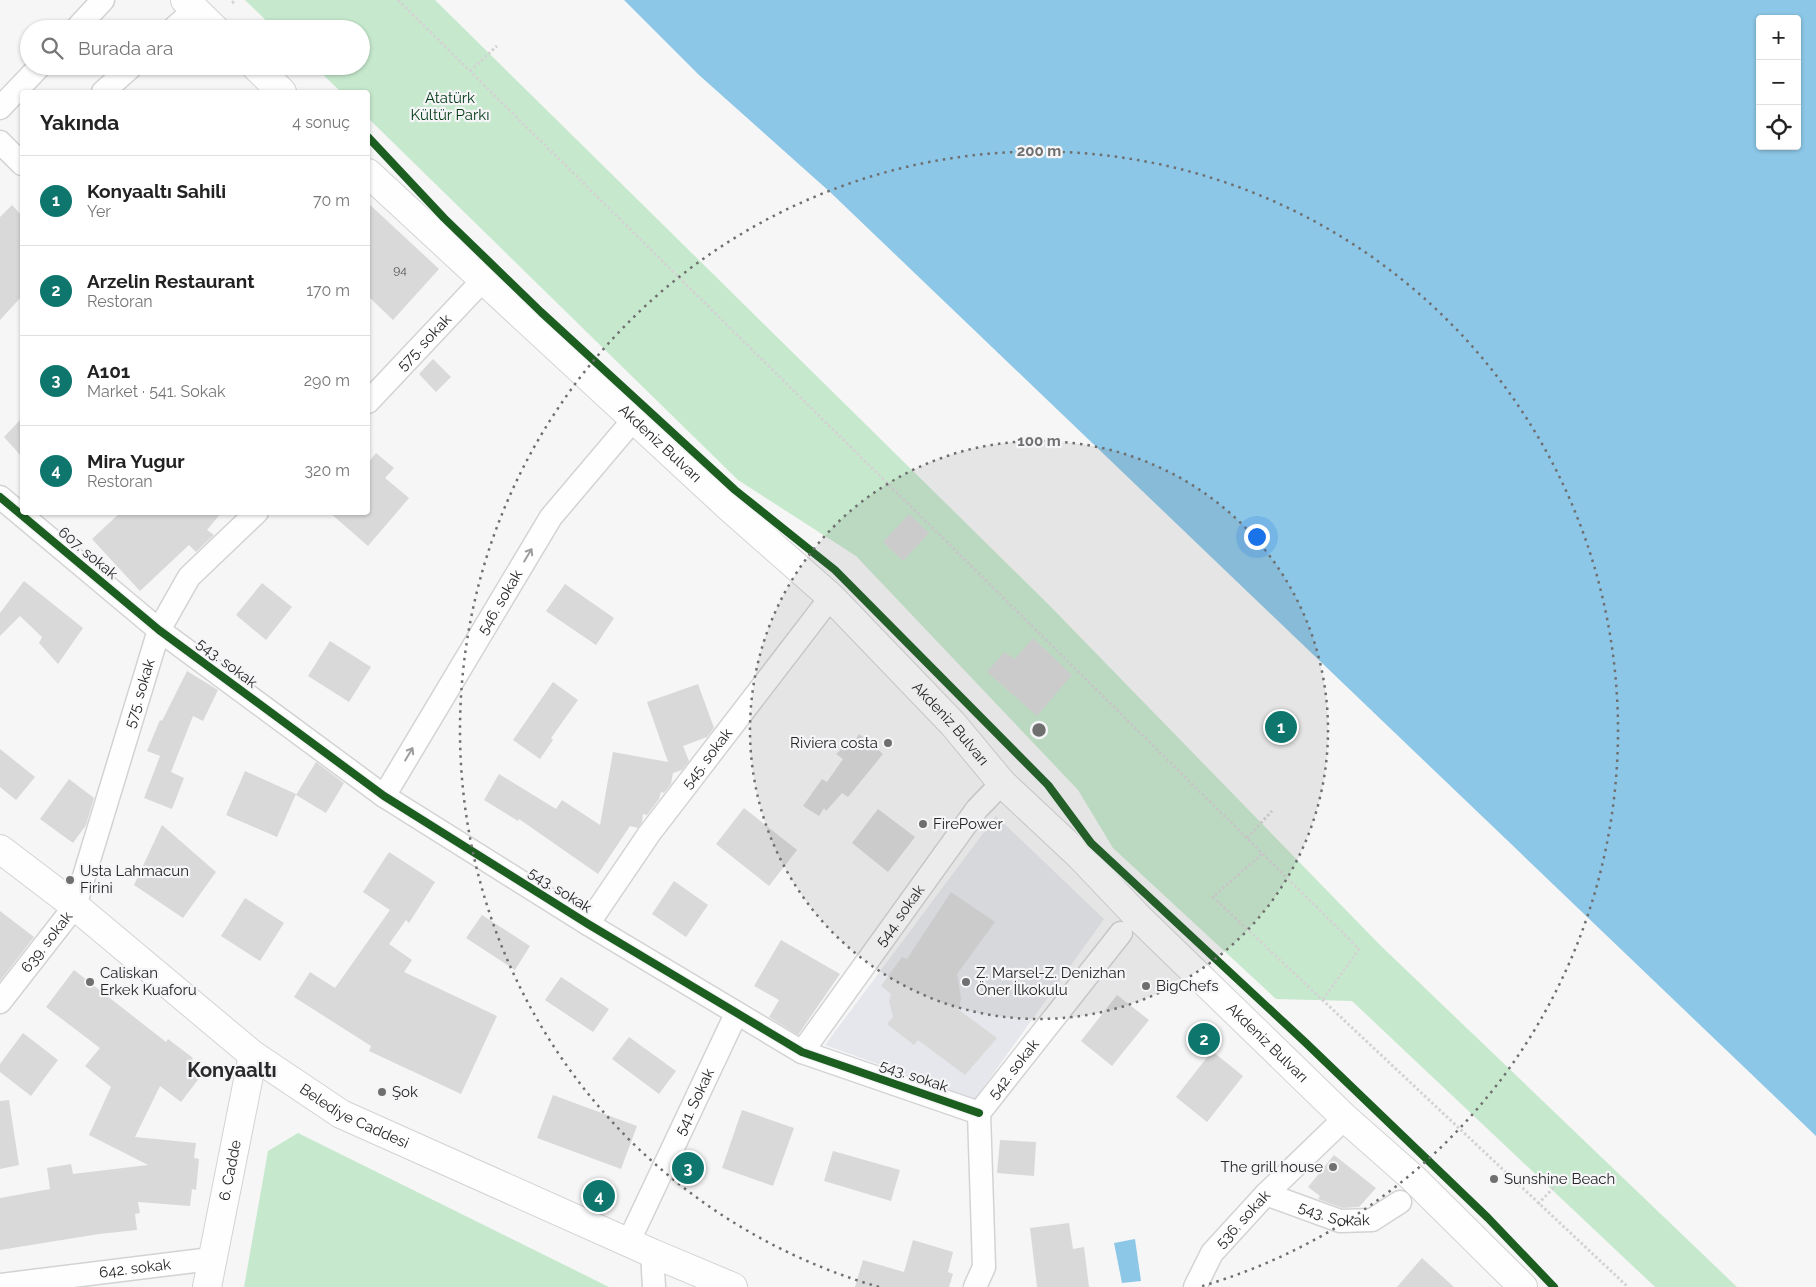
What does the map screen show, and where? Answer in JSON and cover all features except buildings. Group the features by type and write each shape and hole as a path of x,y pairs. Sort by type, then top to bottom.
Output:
{"main road":[{"path":"190,5 206,20"},
{"path":"264,75 280,90"},
{"name":"Akdeniz Bulvarı","path":"370,175 482,281 731,509 832,597 953,724 1002,783 1080,856 1137,916 1345,1118 1413,1178 1523,1287"},
{"name":"Belediye Caddesi","path":"0,849 75,906 253,1055 341,1114 640,1248 733,1287"},
{"name":"6. Cadde","path":"207,1287 211,1259 253,1055"}],"street":[{"path":"84,20 103,0"},
{"path":"179,20 190,5"},
{"path":"0,108 31,75"},
{"path":"105,90 122,75"},
{"path":"0,142 20,162"},
{"name":"575. sokak","path":"370,400 482,281"},
{"name":"546. sokak","path":"384,796 551,517 634,420"},
{"name":"607. sokak","path":"0,497 20,514"},
{"name":"607. sokak","path":"22,515 159,630"},
{"name":"575. sokak","path":"75,906 159,630 189,577 254,515"},
{"name":"545. sokak","path":"588,924 649,834 832,597"},
{"name":"543. sokak","path":"159,630 384,796 736,1014 802,1052 979,1113"},
{"name":"544. sokak","path":"802,1052 976,809 1002,783"},
{"name":"639. sokak","path":"0,1002 75,906"},
{"name":"542. sokak","path":"976,1287 984,1267 979,1113 1121,933"},
{"name":"541. Sokak","path":"640,1248 736,1014"},
{"name":"536. sokak","path":"1195,1287 1212,1253 1266,1194 1345,1118"},
{"name":"543. Sokak","path":"1266,1194 1340,1221 1372,1220 1400,1202"},
{"path":"640,1248 654,1286"},
{"name":"642. sokak","path":"0,1285 211,1259"}],"path":[{"path":"398,0 1359,949 1322,1001"},
{"path":"232,1 238,9"},
{"path":"470,71 497,46"},
{"path":"1246,838 1272,811"},
{"path":"1262,854 1213,897 1628,1287"},
{"path":"1538,1204 1560,1181"}],"shaded area":[{"name":"Z. Marsel-Z. Denizhan Öner İlkokulu","path":"996,816 1104,919 975,1099 825,1045"}],"green space":[{"name":"Atatürk Kültür Parkı","path":"245,0 435,0 1049,605 1380,945 1737,1287 1655,1287 1352,1001 1276,999 1113,848 1078,790 856,556 738,480 370,120 370,90 339,90 323,75 370,75 370,20 266,20"},
{"path":"298,1133 609,1287 244,1287 268,1151"}],"water":[{"path":"624,0 1816,0 1816,1136 830,192 699,75"},
{"path":"1135,1239 1141,1281 1122,1283 1114,1243"}],"cycle path":[{"path":"370,139 444,218 541,312 735,490 835,570 1048,785 1091,843 1306,1043 1488,1218 1554,1287"},
{"path":"0,497 20,514"},
{"path":"22,515 159,630 384,796 588,924 802,1052 979,1113"}],"place":[{"name":"Konyaaltı Sahili","path":"1281,727"},
{"name":"Riviera costa","path":"888,743"},
{"name":"FirePower","path":"923,824"},
{"name":"Usta Lahmacun Firini","path":"70,880"},
{"name":"Caliskan Erkek Kuaforu","path":"90,982"},
{"name":"Z. Marsel-Z. Denizhan Öner İlkokulu","path":"966,982"},
{"name":"BigChefs","path":"1146,986"},
{"name":"Arzelin Restaurant","path":"1204,1039"},
{"name":"Şok","path":"382,1092"},
{"name":"The grill house","path":"1333,1167"},
{"name":"A101","path":"688,1168"},
{"name":"Sunshine Beach","path":"1494,1179"},
{"name":"Mira Yugur","path":"599,1196"}],"district":[{"name":"Konyaaltı","path":"232,1070"}]}
